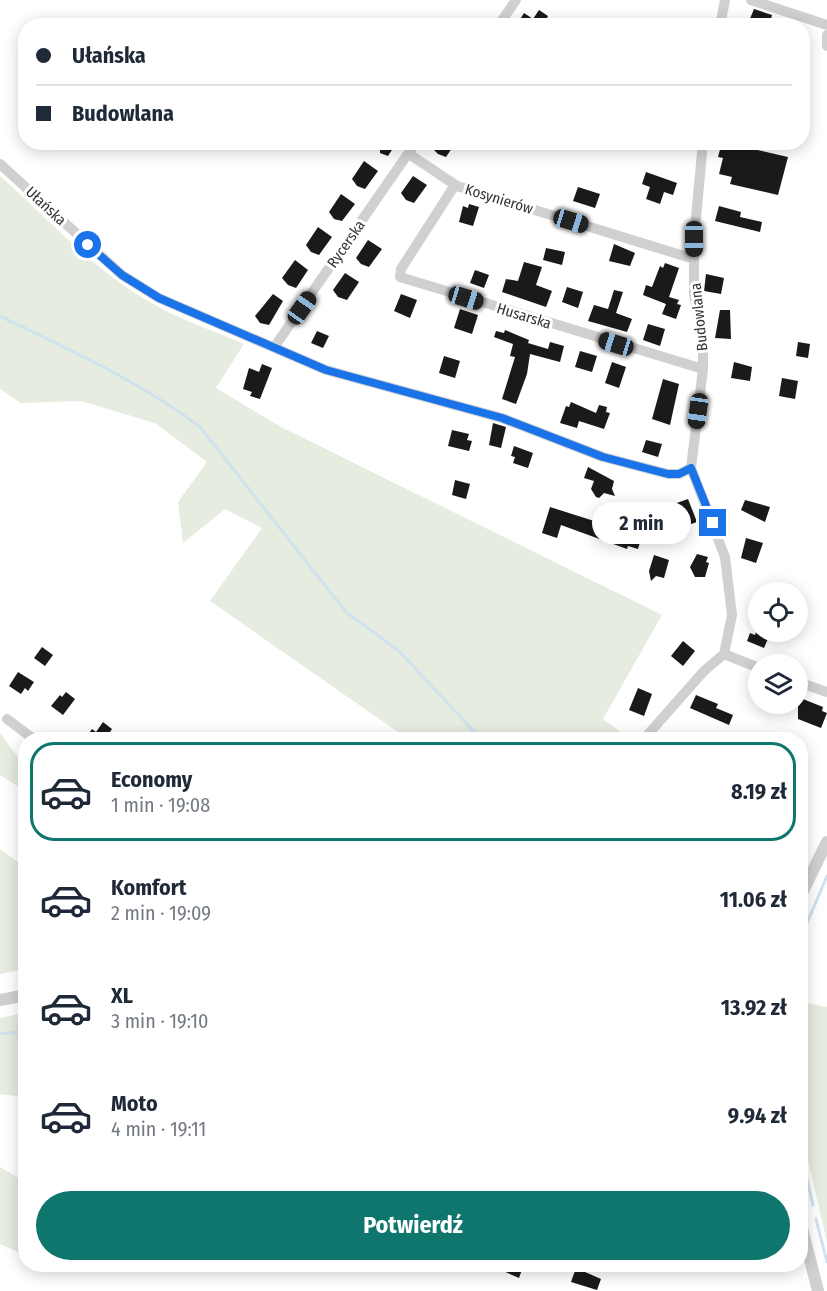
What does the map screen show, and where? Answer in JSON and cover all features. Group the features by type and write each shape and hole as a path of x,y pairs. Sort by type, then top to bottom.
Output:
{"street":[{"path":"504,18 516,0"},
{"path":"722,18 725,0"},
{"path":"751,0 806,18"},
{"path":"810,19 827,25"},
{"path":"827,36 827,46"},
{"name":"Rycerska","path":"276,346 411,150"},
{"name":"Budowlana","path":"702,150 694,259 694,294 703,336 703,369 691,468 707,507 726,567 732,615 723,654"},
{"path":"409,153 457,186"},
{"name":"Ułańska","path":"0,164 122,275 145,291 276,346 326,370 502,418 603,457 668,474 679,474 691,468"},
{"name":"Kosynierów","path":"428,228 453,188 457,186 694,259"},
{"name":"Husarska","path":"428,228 400,269 400,278 703,369"},
{"path":"651,732 704,671 723,654 748,664"},
{"path":"808,685 827,692"},
{"path":"7,719 24,732"},
{"path":"808,881 827,842"},
{"path":"0,1000 18,997"},
{"path":"808,1252 818,1291"}],"shaded area":[{"path":"0,176 93,262 133,292 177,316 244,344 216,388 281,427 662,615 603,719 621,732 398,732 210,601 262,528 225,509 183,543 178,502 207,462 155,423 81,401 21,403 0,389"},
{"path":"0,733 18,757 18,787 0,775"},
{"path":"0,849 18,862 18,970 0,974"},
{"path":"808,1003 827,1007 827,1242 808,1160"},
{"path":"18,1014 18,1096 0,1094 0,1018"},
{"path":"0,1167 18,1178 18,1252 0,1244"}],"building":[{"path":"754,9 772,15 771,18 750,18"},
{"path":"539,10 548,16 547,18 534,18"},
{"path":"524,13 532,18 521,18"},
{"path":"380,150 392,150 388,156 380,153"},
{"path":"434,150 451,150 446,157"},
{"path":"720,150 757,150 788,157 778,195 730,184 732,177 719,174 723,158 718,157"},
{"path":"364,161 378,171 365,189 357,186 352,179"},
{"path":"646,172 677,183 673,195 664,192 660,204 646,199 650,187 642,184"},
{"path":"413,176 427,185 414,203 406,200 401,193"},
{"path":"578,187 600,194 595,208 573,201"},
{"path":"341,194 355,204 342,221 334,219 329,212"},
{"path":"469,204 479,207 473,226 459,222 463,206 468,208"},
{"path":"719,206 741,212 740,217 762,222 760,232 715,221"},
{"path":"318,227 332,237 319,255 311,252 306,245"},
{"path":"368,240 382,249 369,267 361,264 356,258"},
{"path":"614,244 635,253 630,266 609,261"},
{"path":"546,248 565,252 562,265 543,260"},
{"path":"295,260 308,270 296,288 288,285 282,278"},
{"path":"524,262 542,267 536,285 552,291 546,307 502,292 506,279 518,281"},
{"path":"665,263 679,268 669,297 679,300 677,304 681,305 676,319 662,314 666,304 643,295 646,285 652,287 660,266 663,268"},
{"path":"475,270 489,275 484,288 470,283"},
{"path":"345,273 359,282 347,300 338,297 333,290"},
{"path":"706,274 724,278 721,294 704,291"},
{"path":"567,287 583,292 578,308 562,302"},
{"path":"614,290 623,292 616,313 632,319 627,332 588,321 594,305 608,309"},
{"path":"273,294 283,301 269,325 260,323 255,316"},
{"path":"401,294 417,300 410,318 394,311"},
{"path":"460,309 478,315 472,334 454,328"},
{"path":"720,310 730,310 731,339 715,338"},
{"path":"648,324 665,329 660,346 643,340"},
{"path":"505,330 529,340 528,343 548,349 550,342 564,346 560,362 530,354 527,374 516,404 502,399 515,357 510,356 513,344 494,337 496,331 504,333"},
{"path":"317,331 329,336 323,348 311,343"},
{"path":"798,342 810,344 808,358 796,356"},
{"path":"580,351 597,356 592,372 575,367"},
{"path":"444,356 460,361 455,378 439,373"},
{"path":"612,362 626,367 619,388 605,383"},
{"path":"734,362 752,367 750,381 731,378"},
{"path":"262,364 272,368 260,399 250,396 252,392 243,389 249,368 259,372"},
{"path":"782,378 798,381 795,399 779,396"},
{"path":"663,379 679,384 670,425 652,419"},
{"path":"571,402 596,413 599,405 607,407 606,412 610,413 604,429 579,421 577,428 560,423 566,406 569,407"},
{"path":"493,423 506,427 501,448 489,445"},
{"path":"452,430 469,434 467,440 472,441 469,451 448,446"},
{"path":"646,440 662,444 658,457 642,452"},
{"path":"514,446 533,453 528,468 513,463 515,457 511,456"},
{"path":"588,467 614,481 612,489 615,496 604,493 599,498 596,497 591,489 594,481 584,478"},
{"path":"455,480 470,484 466,499 452,495"},
{"path":"688,499 697,522 683,527 674,520 672,513 674,504"},
{"path":"745,500 770,507 765,522 741,510"},
{"path":"550,507 632,533 641,539 638,549 628,546 627,549 561,525 557,538 542,533"},
{"path":"746,538 763,543 756,563 741,558"},
{"path":"697,554 708,557 706,562 709,563 705,577 695,577 690,567"},
{"path":"654,555 669,560 664,578 656,576 651,581 649,571"},
{"path":"683,641 695,651 683,666 671,656"},
{"path":"749,642 767,642 764,648"},
{"path":"42,647 53,655 45,666 34,658"},
{"path":"18,672 34,682 28,691 25,688 21,694 9,686"},
{"path":"638,688 652,694 644,716 629,710"},
{"path":"66,692 75,699 63,715 51,706 60,695 62,697"},
{"path":"696,695 718,704 716,708 733,715 729,725 690,708"},
{"path":"808,701 823,707 822,711 827,713 821,728 798,719 798,714 808,714"},
{"path":"103,722 112,729 110,732 96,732"},
{"path":"505,1272 521,1272 519,1278"},
{"path":"575,1272 585,1272 601,1279 597,1290 571,1282"}],"waterway":[{"path":"0,316 128,380 200,427 346,612 399,651 475,732"},
{"path":"808,921 827,876"},
{"path":"0,1034 18,1032"},
{"path":"808,1184 813,1205"},
{"path":"816,1219 827,1262"}],"route":[{"path":"88,245 122,275 145,291 276,346 326,370 502,418 603,457 668,474 679,474 691,468 713,523"}]}
